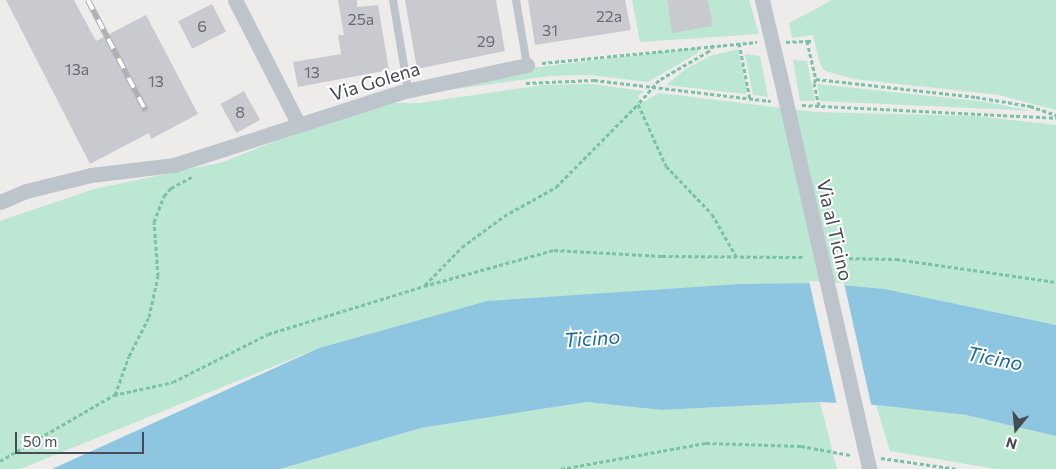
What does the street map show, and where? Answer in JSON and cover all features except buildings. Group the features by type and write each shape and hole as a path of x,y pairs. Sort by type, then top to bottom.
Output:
{"street":[{"path":"235,0 299,125"},
{"name":"Via al Ticino","path":"762,0 869,461"},
{"name":"Via Golena","path":"0,202 26,191 90,175 174,165 204,157 408,90 527,65"}],"lane":[{"path":"393,0 408,90"},
{"path":"516,0 527,65"}],"path":[{"path":"807,41 816,79 814,83 819,106"},
{"path":"527,65 714,45 813,41"},
{"path":"739,43 750,99"},
{"path":"424,286 462,247 504,216 556,187 638,104 659,80 710,52 714,45"},
{"path":"816,79 976,96 1030,106 1056,117"},
{"path":"523,84 594,80 780,102"},
{"path":"638,104 666,166 712,214 736,256"},
{"path":"799,105 1056,117"},
{"path":"114,396 129,356 149,317 158,276 154,222 164,196 171,188 188,181 203,168 204,157"},
{"path":"0,460 114,396 173,382 268,334 424,286 554,250 808,257"},
{"path":"827,258 896,259 1056,282"},
{"path":"561,469 706,443 801,446 869,461 957,469"}],"green space":[{"path":"632,0 749,0 759,34 640,42"},
{"path":"832,0 1056,0 1056,110 999,95 854,79 825,71 820,64 813,35 792,38 789,23"},
{"path":"696,48 699,51 696,54 648,82 589,75 550,76 418,94 531,68"},
{"path":"738,49 748,92 745,94 666,85 687,68 710,56"},
{"path":"745,54 760,56 768,97 753,95"},
{"path":"793,60 807,61 815,101 800,101"},
{"path":"591,84 644,91 638,96 643,102 659,93 817,112 976,116 1056,125 1056,325 885,289 820,283 487,301 319,348 20,469 0,469 0,221 94,189 223,162 345,113 389,103 419,103 543,85"},
{"path":"817,84 987,102 1032,111 820,101"},
{"path":"587,402 661,410 820,402 837,469 280,469 421,428"},
{"path":"876,405 966,415 1056,436 1056,469 995,469 890,451"}],"water":[{"name":"Ticino","path":"820,283 885,289 1056,325 1056,436 966,415 876,405 820,402 661,410 587,402 421,428 280,469 52,469 319,348 487,301 741,284"}],"pier":[{"path":"809,281 844,283 872,408 837,405"}],"railway":[{"path":"88,0 146,111"}]}
